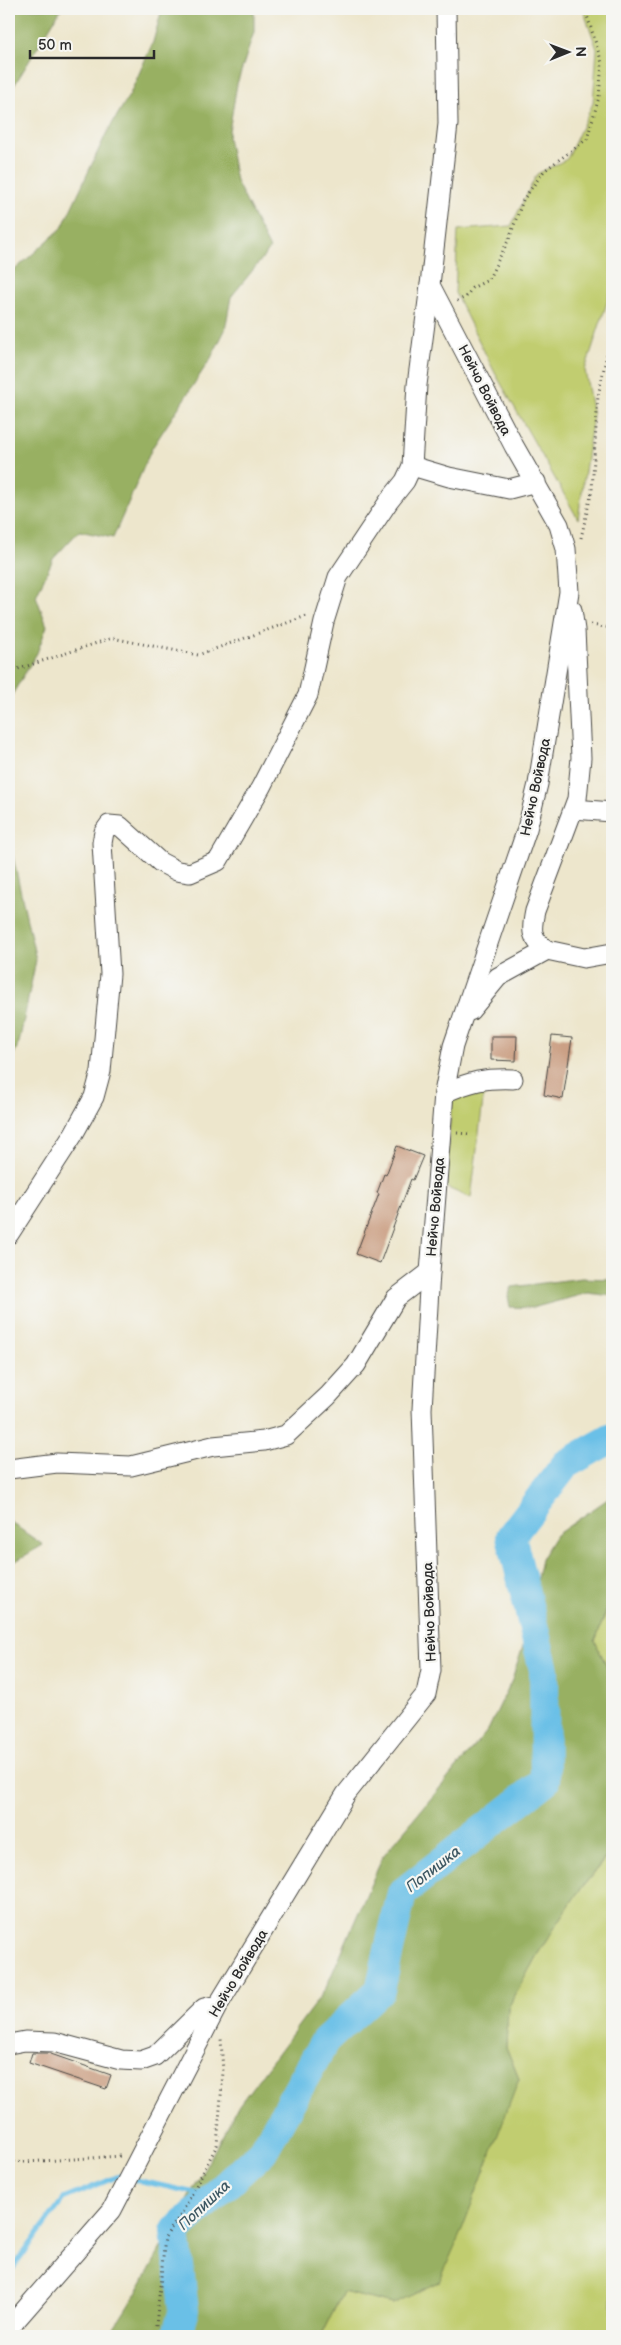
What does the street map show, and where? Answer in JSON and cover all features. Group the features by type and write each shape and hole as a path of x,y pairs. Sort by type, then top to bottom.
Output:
{"street":[{"path":"9,1234 73,1135 94,1097 101,1071 110,974 102,843 104,832 110,826 120,826 160,862 177,871 190,873 218,861 262,787 308,695 328,608 338,577 389,501 406,481 412,466 417,384 448,124 446,9"},
{"name":"Нейчо Войвода","path":"9,2328 112,2210 218,2005 346,1794 426,1694 431,1670 422,1409 430,1272 444,1093 453,1046 527,829 538,784 569,592 566,549 559,525 514,446 430,285"},
{"path":"412,466 449,478 509,489 536,482"},
{"path":"569,592 575,630 580,758 577,799 534,911 532,924 537,943 547,950 584,958 612,952"},
{"path":"574,809 612,812"},
{"path":"462,1019 498,977 547,950"},
{"path":"444,1093 466,1083 487,1078 513,1078"},
{"path":"9,1469 56,1463 131,1466 213,1446 264,1441 286,1435 328,1396 356,1365 396,1298 430,1272"},
{"path":"9,2044 24,2041 54,2042 121,2060 141,2061 155,2056 204,2008 218,2005"}],"path":[{"path":"442,308 466,296 472,288 488,280 509,239 523,200 544,171 587,139 599,97 602,63 585,9"},
{"path":"579,545 592,490 598,396 612,331"},
{"path":"9,672 112,638 198,655 328,608"},
{"path":"155,2336 165,2237 182,2213 217,2145 223,2072 220,2034"},
{"path":"9,2163 142,2154"}],"green space":[{"path":"9,9 61,9 9,94"},
{"path":"162,9 254,9 254,32 237,84 228,137 236,181 270,249 231,297 225,330 211,358 152,448 113,538 79,531 53,559 36,596 47,626 37,653 9,700 9,275 62,228 106,134 130,94 153,42"},
{"path":"583,9 612,9 612,287 585,370 593,416 578,519 495,373 455,293 458,230 511,226 537,174 567,159 593,103 597,49"},
{"path":"9,839 36,960 19,1043 9,1065"},
{"path":"485,1084 471,1198 445,1187 452,1097"},
{"path":"582,1278 612,1279 612,1296 588,1293 532,1308 510,1307 508,1296 512,1287"},
{"path":"612,1496 612,1596 595,1641 612,1678 612,1811 609,1853 576,1895 537,1955 508,2008 506,2047 519,2079 461,2232 439,2282 393,2304 343,2292 321,2336 109,2336 140,2287 239,2105 325,1990 383,1856 488,1730 512,1680 523,1646 541,1559 556,1535"},
{"path":"9,1521 43,1545 9,1565"},
{"path":"612,1596 612,1678 595,1641"},
{"path":"612,1811 612,2336 321,2336 343,2292 393,2304 519,2079 506,2047 508,2008 537,1955 576,1895 609,1854"}],"building":[{"path":"491,1036 517,1036 516,1061 491,1060"},
{"path":"552,1036 572,1038 563,1099 544,1095"},
{"path":"397,1146 423,1156 413,1180 411,1179 380,1263 356,1254 379,1194 377,1193 384,1174 386,1175"},
{"path":"32,2053 48,2053 111,2075 106,2089 29,2063"}],"waterway":[{"name":"Попишка","path":"176,2336 184,2310 175,2232 263,2151 325,2041 380,1990 402,1893 545,1781 544,1670 511,1536 566,1464 612,1438"},
{"path":"9,2274 63,2199 119,2176 213,2197"}]}
